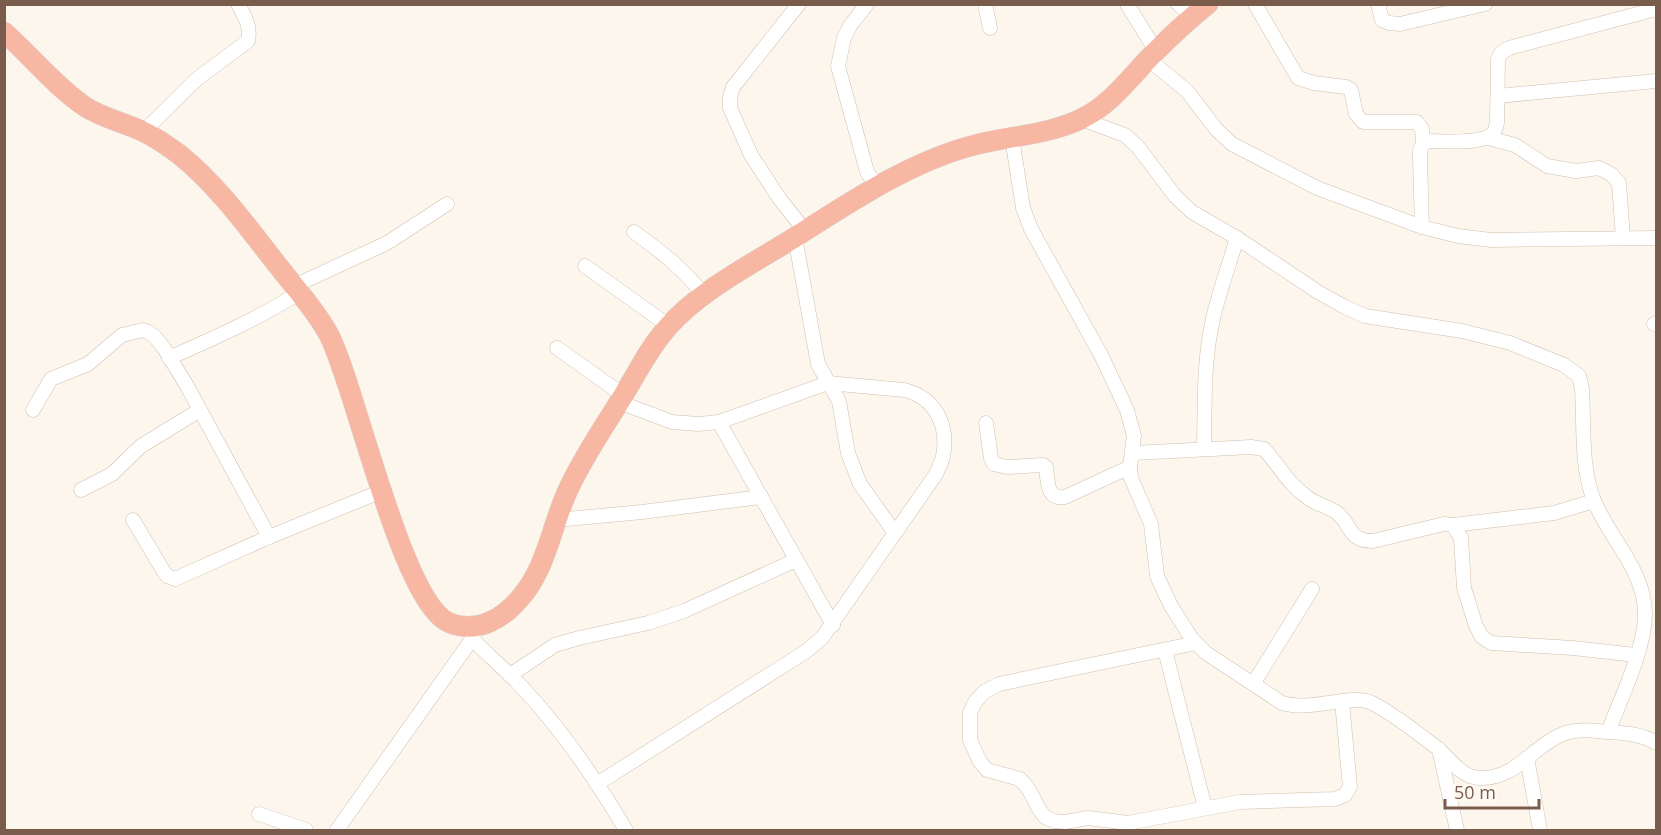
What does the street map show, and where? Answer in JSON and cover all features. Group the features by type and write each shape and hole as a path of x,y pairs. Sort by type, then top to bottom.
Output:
{"highway":[{"path":"4,32 43,71 84,106 143,132 183,158 221,195 297,289 332,339 382,491 407,558 428,602 443,620 474,633 511,608 524,594 543,558 568,489 651,348 669,326 704,295 878,186 913,168 967,147 1064,126 1097,111 1152,55 1193,8"}],"street":[{"path":"143,132 198,78 248,41 250,32 238,4"},
{"path":"798,4 733,87 730,108 751,155 800,234 814,349 818,364 839,401 849,453 860,484 895,533"},
{"path":"867,4 844,38 838,66 868,174 878,186"},
{"path":"985,4 990,28"},
{"path":"1127,4 1152,55 1187,91 1216,129 1233,144 1317,188 1422,227 1458,236 1491,240 1656,238"},
{"path":"1255,4 1298,78 1314,83 1346,87 1351,90 1356,114 1363,122 1417,122 1422,129 1423,144 1420,150 1422,227"},
{"path":"1378,4 1382,20 1400,24 1485,4"},
{"path":"1488,138 1494,132 1497,123 1498,59 1501,53 1509,48 1656,9"},
{"path":"1498,96 1656,81"},
{"path":"1081,119 1125,135 1138,147 1183,205 1318,292 1365,316 1489,337 1510,343 1574,370 1579,376 1582,389 1588,484 1594,501 1630,564 1644,597 1644,631 1608,732"},
{"path":"1012,138 1023,208 1031,229 1096,345 1127,410 1134,436 1131,460 1136,491 1151,524 1155,566 1160,583 1179,620 1206,653 1282,703 1315,706 1357,700 1370,702 1439,749 1468,776 1492,777 1512,770 1552,739 1577,730 1639,736 1656,743"},
{"path":"1423,144 1429,141 1488,138 1515,146 1546,166 1564,170 1599,168 1611,174 1619,183 1623,238"},
{"path":"169,358 234,330 268,312 297,289 387,243 447,204"},
{"path":"634,232 683,270 704,295"},
{"path":"1204,449 1209,341 1213,318 1237,238"},
{"path":"585,266 669,326"},
{"path":"33,411 51,379 88,364 127,333 142,330 148,332 155,337 200,410 269,537"},
{"path":"557,348 621,399 672,422 699,424 719,422 828,382 915,393 927,400 938,414 943,430 943,457 936,474 833,626 822,638 805,652 597,784"},
{"path":"81,490 112,474 141,446 200,410"},
{"path":"719,422 833,626"},
{"path":"986,423 994,464 1007,467 1042,465 1046,467 1049,490 1051,495 1058,498 1131,460 1204,449 1251,447 1264,449 1289,482 1310,500 1336,513 1344,520 1354,537 1364,541 1373,541 1444,524 1453,525 1554,513 1594,501"},
{"path":"133,520 164,572 175,579 269,537 382,491"},
{"path":"556,520 761,497"},
{"path":"1453,525 1461,538 1464,588 1476,626 1482,637 1491,642 1636,655"},
{"path":"510,675 555,645 648,623 684,611 796,560"},
{"path":"1254,684 1312,589"},
{"path":"339,829 474,633 560,731 626,831"},
{"path":"1196,643 999,684 984,692 975,702 970,713 970,740 980,762 987,770 1020,778 1045,817 1054,821 1065,822 1088,818 1128,823 1240,802 1335,799 1345,795 1350,787 1342,702"},
{"path":"1165,650 1205,808"},
{"path":"1439,749 1456,831"},
{"path":"1527,758 1540,831"},
{"path":"259,814 306,831"}]}
